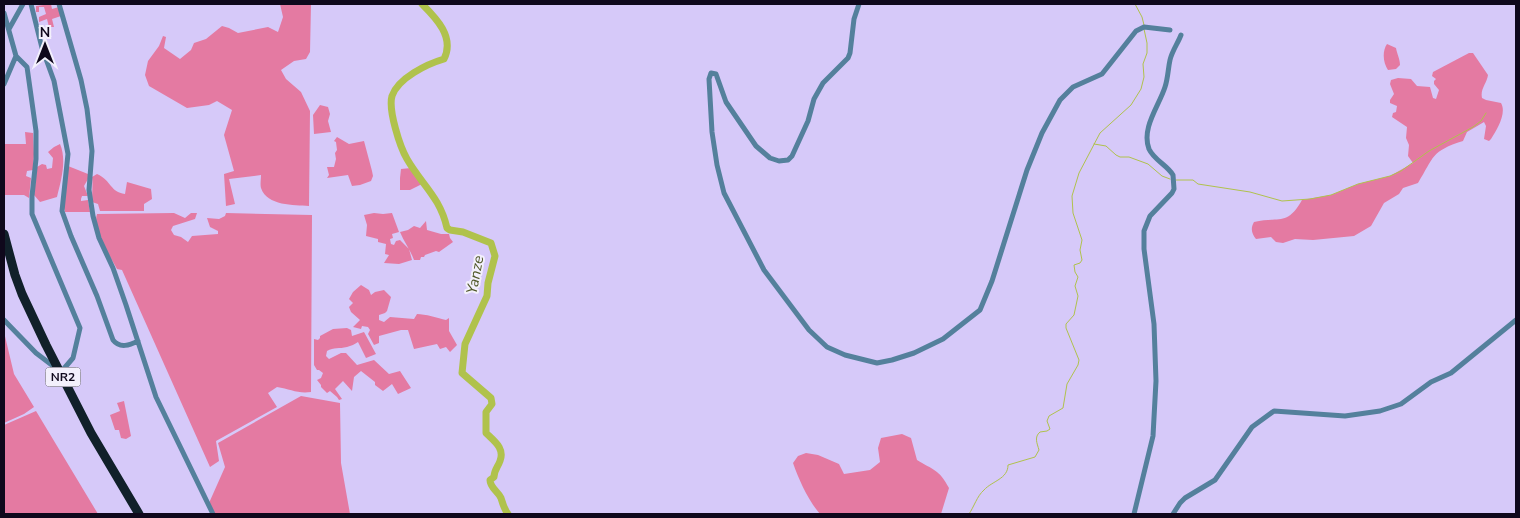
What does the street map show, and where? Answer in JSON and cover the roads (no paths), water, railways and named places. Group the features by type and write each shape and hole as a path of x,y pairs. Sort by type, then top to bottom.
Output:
{"highway":[{"name":"NR2","path":"4,234 22,294 91,433 139,514"}],"street":[{"path":"9,29 23,4"},
{"path":"31,4 42,48 54,80 68,154 62,211 113,340 116,344 123,346 138,341"},
{"path":"59,4 81,80 89,118 92,151 90,190 93,216 99,238 113,268 156,398 213,514"},
{"path":"859,4 854,19 848,58 824,83 814,99 808,121 792,156 788,160 778,161 770,158 756,146 726,102 716,74 712,73 710,79 712,132 724,193 764,270 809,330 828,346 844,355 877,363 914,353 943,339 980,310 992,281 1027,170 1042,132 1060,100 1073,87 1102,74 1136,31 1144,27 1170,30"},
{"path":"4,13 16,56 27,67 36,131 32,214 80,328 73,358 61,372 36,353 4,320"},
{"path":"1134,514 1152,436 1156,381 1154,324 1144,249 1144,231 1150,216 1174,189 1173,175 1152,153 1147,138 1151,120 1165,88 1169,74 1170,59 1181,35"},
{"path":"4,84 16,56"},
{"path":"1173,514 1185,498 1215,480 1252,427 1274,411 1345,416 1374,412 1401,404 1422,388 1452,373 1516,320"}],"waterway":[{"name":"Yanze","path":"422,4 433,15 446,36 447,51 444,59 414,73 395,89 391,102 393,119 404,153 435,199 447,228 491,243 495,256 488,283 487,296 465,344 462,373 491,398 492,404 486,412 486,433 498,445 501,456 490,483 500,496 508,514"},
{"path":"1135,4 1144,25"},
{"path":"969,514 977,498 987,487 1003,477 1008,465 1035,457 1039,450 1036,440 1038,434 1050,429 1047,421 1049,416 1063,408 1067,384 1079,360 1066,328 1066,324 1074,315 1078,296 1075,286 1078,277 1074,265 1082,260 1080,250 1082,240 1073,213 1072,196 1079,173 1100,133 1131,105 1141,89 1144,77 1143,64 1147,53 1144,29"},
{"path":"1176,180 1193,180 1198,184 1250,192 1282,201 1331,195 1358,184 1390,176 1401,171 1429,151 1473,127 1481,121 1486,113"},
{"path":"1094,144 1106,146 1120,157 1129,157 1148,164 1162,176 1170,179"}]}
